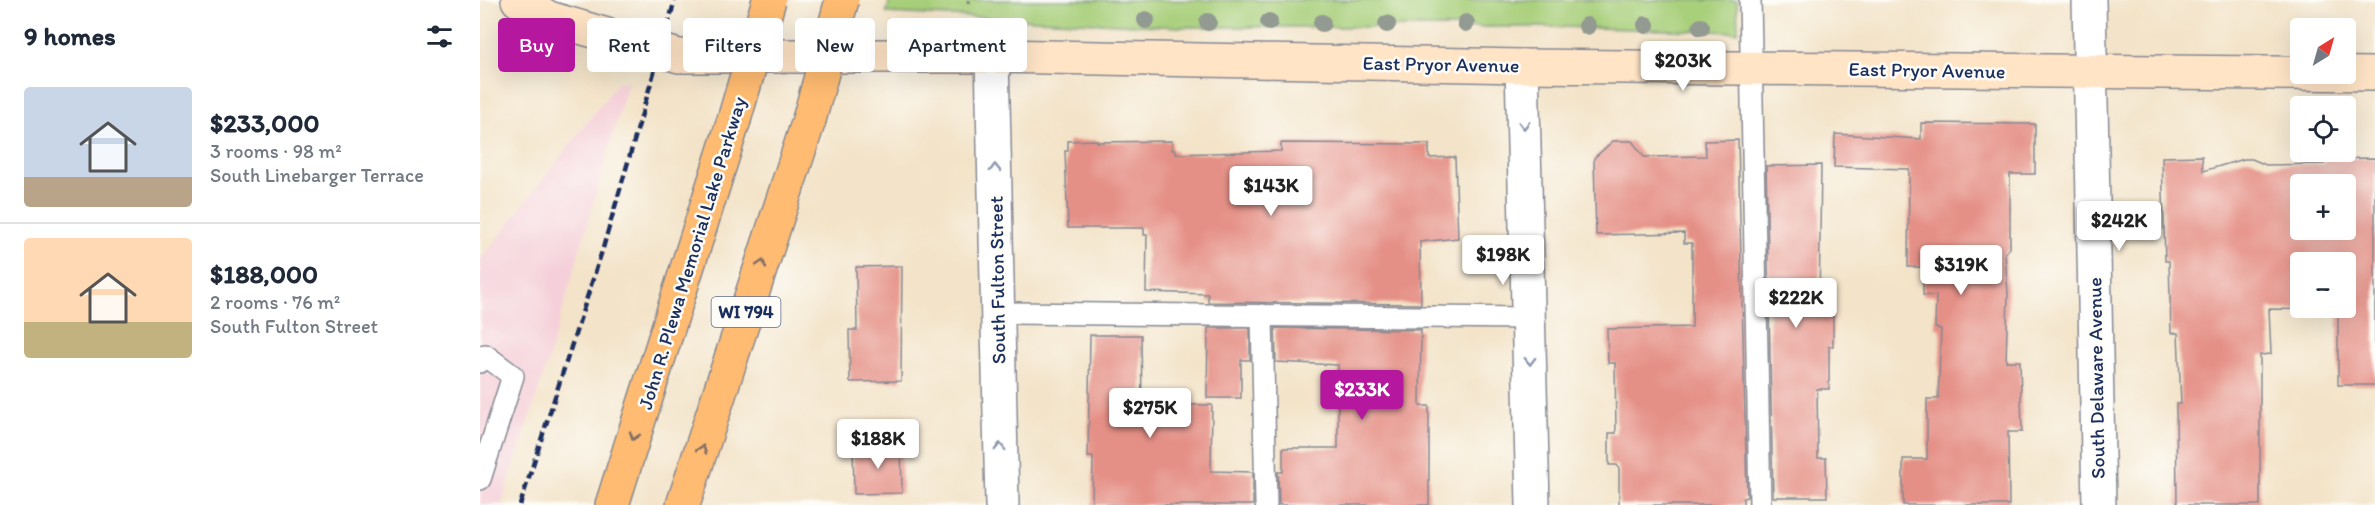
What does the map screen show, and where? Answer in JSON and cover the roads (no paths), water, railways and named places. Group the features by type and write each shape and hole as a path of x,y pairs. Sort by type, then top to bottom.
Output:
{"main road":[{"name":"John R. Plewa Memorial Lake Parkway","path":"612,505 734,120 769,0"},
{"name":"WI 794","path":"684,505 809,120 842,0"}],"street":[{"name":"East Pryor Avenue","path":"518,0 549,18 679,56 887,56"},
{"name":"South Delaware Avenue","path":"2089,0 2099,505"},
{"name":"East Pryor Avenue","path":"1027,57 1522,66 2375,74"},
{"path":"1522,66 1533,505"},
{"name":"South Fulton Street","path":"992,72 1002,505"}],"lane":[{"path":"1750,0 1760,505"},
{"path":"997,313 1529,318"},
{"path":"1263,315 1266,505"},
{"path":"480,362 485,355 513,376 480,479"}],"railway":[{"path":"520,505 603,248 675,0"}]}
